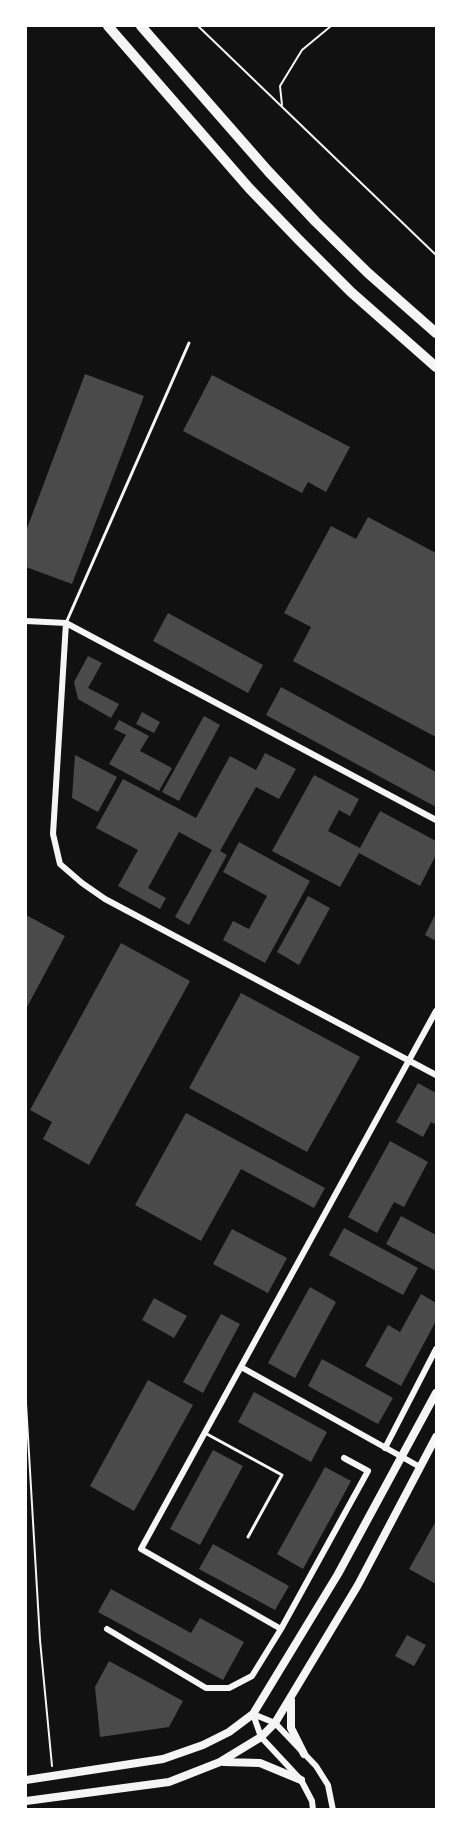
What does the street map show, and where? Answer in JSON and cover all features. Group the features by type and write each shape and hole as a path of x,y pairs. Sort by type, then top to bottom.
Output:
{"highway":[{"path":"108,26 202,135 298,239 351,292 436,367"},
{"path":"141,26 308,213 368,273 436,333"}],"street":[{"path":"26,621 66,623 436,819"},
{"path":"66,623 53,834 60,864 82,884 105,899 436,1075"},
{"path":"281,1629 141,1549 436,1011"},
{"path":"385,1448 436,1348"},
{"path":"241,1367 420,1467"},
{"path":"26,1780 163,1759 204,1745 229,1732 253,1714 338,1574 436,1394"},
{"path":"26,1801 148,1787 169,1782 220,1762 261,1737 275,1723 358,1586 436,1437"},
{"path":"107,1629 206,1688 229,1688 252,1676 281,1629 368,1471 344,1458"},
{"path":"292,1695 289,1716 291,1728 304,1754"},
{"path":"253,1714 275,1723 304,1754 328,1785 333,1809"},
{"path":"253,1714 261,1737 302,1780 312,1801 313,1809"},
{"path":"220,1762 260,1763 302,1780"}],"lane":[{"path":"66,623 189,343"},
{"path":"205,1433 282,1475 248,1537"}],"path":[{"path":"198,26 436,255"},
{"path":"282,106 280,86 302,50 331,26"},
{"path":"26,1403 40,1640 53,1776"}],"building":[{"path":"85,374 144,396 72,584 26,567 26,531"},
{"path":"212,375 350,447 326,492 308,482 302,493 183,431"},
{"path":"368,517 436,553 436,737 293,661 311,627 284,613 331,526 356,539"},
{"path":"168,613 263,665 248,693 153,641"},
{"path":"88,656 102,663 88,688 119,704 111,718 78,699 74,682"},
{"path":"281,687 436,772 436,807 266,715"},
{"path":"142,712 160,722 154,733 136,724"},
{"path":"204,716 220,725 179,801 162,792"},
{"path":"119,720 149,736 140,751 172,768 159,791 109,764 126,735 114,729"},
{"path":"265,753 296,769 279,799 256,787 220,851 227,855 189,925 175,917 212,850 179,832 148,888 166,898 160,909 118,886 138,850 96,828 123,779 196,818 230,756 256,770"},
{"path":"75,755 117,777 98,812 72,798"},
{"path":"314,775 359,799 350,816 339,810 328,831 360,848 380,811 436,841 436,855 420,886 359,853 340,887 272,851"},
{"path":"239,842 310,881 265,963 223,940 233,921 249,929 267,896 223,872"},
{"path":"308,896 330,908 299,965 277,952"},
{"path":"436,913 436,941 425,935"},
{"path":"26,915 65,936 26,1009"},
{"path":"121,943 190,981 89,1165 43,1139 52,1122 30,1110"},
{"path":"241,993 360,1057 307,1152 189,1088"},
{"path":"418,1083 436,1093 436,1125 431,1122 423,1137 396,1122"},
{"path":"186,1113 325,1188 314,1208 241,1169 201,1241 135,1205"},
{"path":"390,1141 428,1162 404,1207 394,1202 377,1233 348,1217"},
{"path":"401,1216 436,1235 436,1271 386,1244"},
{"path":"344,1228 418,1268 403,1295 329,1255"},
{"path":"232,1229 287,1258 268,1293 213,1264"},
{"path":"310,1287 336,1302 295,1378 268,1363"},
{"path":"421,1294 436,1303 436,1321 401,1386 365,1366 388,1325 400,1332"},
{"path":"154,1298 187,1316 174,1338 142,1320"},
{"path":"221,1314 240,1324 203,1393 183,1382"},
{"path":"322,1359 393,1398 378,1424 308,1386"},
{"path":"148,1380 193,1405 134,1511 90,1486"},
{"path":"254,1392 327,1432 311,1462 238,1422"},
{"path":"213,1450 243,1466 200,1545 170,1529"},
{"path":"325,1467 351,1481 303,1569 277,1554"},
{"path":"436,1521 436,1584 409,1569"},
{"path":"213,1544 289,1586 275,1610 199,1569"},
{"path":"111,1589 191,1633 200,1618 244,1642 223,1680 98,1612"},
{"path":"407,1635 426,1645 414,1666 395,1656"},
{"path":"109,1661 183,1701 169,1727 100,1737 95,1687"}]}
